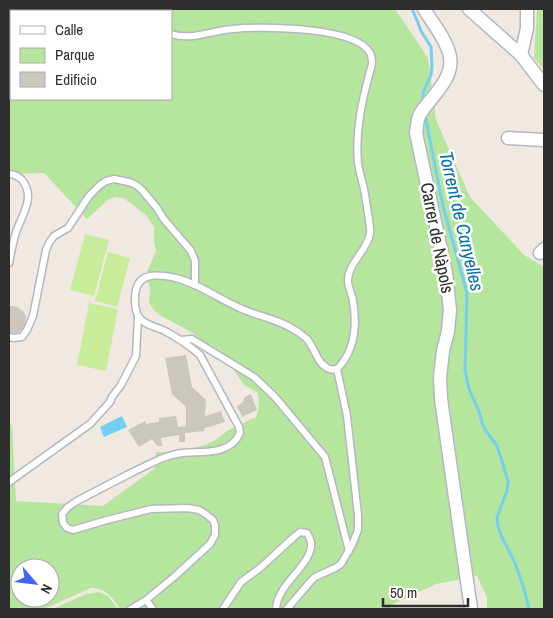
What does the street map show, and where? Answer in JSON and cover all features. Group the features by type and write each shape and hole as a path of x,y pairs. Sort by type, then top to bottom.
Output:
{"street":[{"name":"Carrer de Nàpols","path":"424,9 444,41 450,58 449,72 418,116 416,133 446,273 450,310 440,377 441,400 471,605"},
{"path":"469,9 521,55 544,85"},
{"path":"521,55 527,28 527,9"},
{"path":"508,138 544,140"}],"lane":[{"path":"9,482 90,424 110,402 136,356 138,317 135,306 135,292 138,283 144,278 153,275 186,280 241,309 276,321 296,331 308,340 321,363 329,369 337,369 343,363 354,340 355,313 348,282 349,274 366,246 371,233 358,156 361,108 372,64 370,52 347,36 295,29 243,28 189,36 172,34"},
{"path":"9,174 12,173 18,176 24,182 28,196 28,203 12,244 9,263"},
{"path":"9,337 22,337 31,323 48,243 54,236 68,228 89,196 106,181 114,179 129,182 136,185 148,196 162,218 191,250 195,261 195,285"},
{"path":"131,609 146,600 174,577 210,544 214,535 215,525 212,520 199,510 188,508 151,509 73,530 67,528 63,523 62,514 77,501 160,459 182,453 203,453 224,448 234,442 240,433 239,427 200,355 181,340 138,317"},
{"path":"181,340 192,339 254,378 276,397 325,457 349,551"},
{"path":"287,609 310,582 341,564 358,530 347,416 337,369"},
{"path":"223,609 241,582 260,568 300,532 307,533 311,539 312,546 306,560 285,586 276,609"},
{"path":"146,600 153,609"}],"green space":[{"path":"9,9 395,9 428,58 436,120 470,197 524,255 544,267 544,609 487,609 487,597 477,576 436,584 395,603 389,609 120,609 111,597 104,591 96,588 91,588 60,602 60,558 10,558 10,608 46,608 9,609 9,424 12,425 16,501 103,506 154,469 156,452 170,452 202,446 214,441 227,431 256,417 258,408 257,392 244,385 231,366 191,332 158,314 153,309 149,302 150,287 147,280 147,272 156,251 154,227 146,215 123,198 116,197 109,199 87,219 44,173 9,174"},
{"path":"537,9 544,9 544,69 534,58"},
{"path":"85,234 109,240 94,296 70,290"},
{"path":"108,252 130,258 117,307 95,301"},
{"path":"89,303 118,309 106,371 77,365"},
{"path":"98,592 108,596 118,609 53,609 60,608 60,606 86,594"}],"water":[{"path":"122,416 127,427 104,437 100,427"}],"building":[{"path":"9,306 19,308 26,317 25,327 14,334 9,334"},
{"path":"186,355 192,387 206,400 205,416 221,411 225,422 205,428 204,431 185,433 185,442 179,442 179,435 161,438 162,446 157,446 152,439 139,447 128,430 145,421 146,424 159,422 159,418 176,416 178,427 186,426 186,407 172,394 165,358"},
{"path":"251,394 257,410 242,417 237,406 242,403 245,397"}],"waterway":[{"name":"Torrent de Canyelles","path":"412,9 421,31 431,47 431,75 423,93 423,104"},
{"name":"Torrent de Canyelles","path":"425,115 443,206 467,293 465,371 469,389 482,423 497,446 508,481 507,491 497,517 498,526 515,563 529,609"}]}
